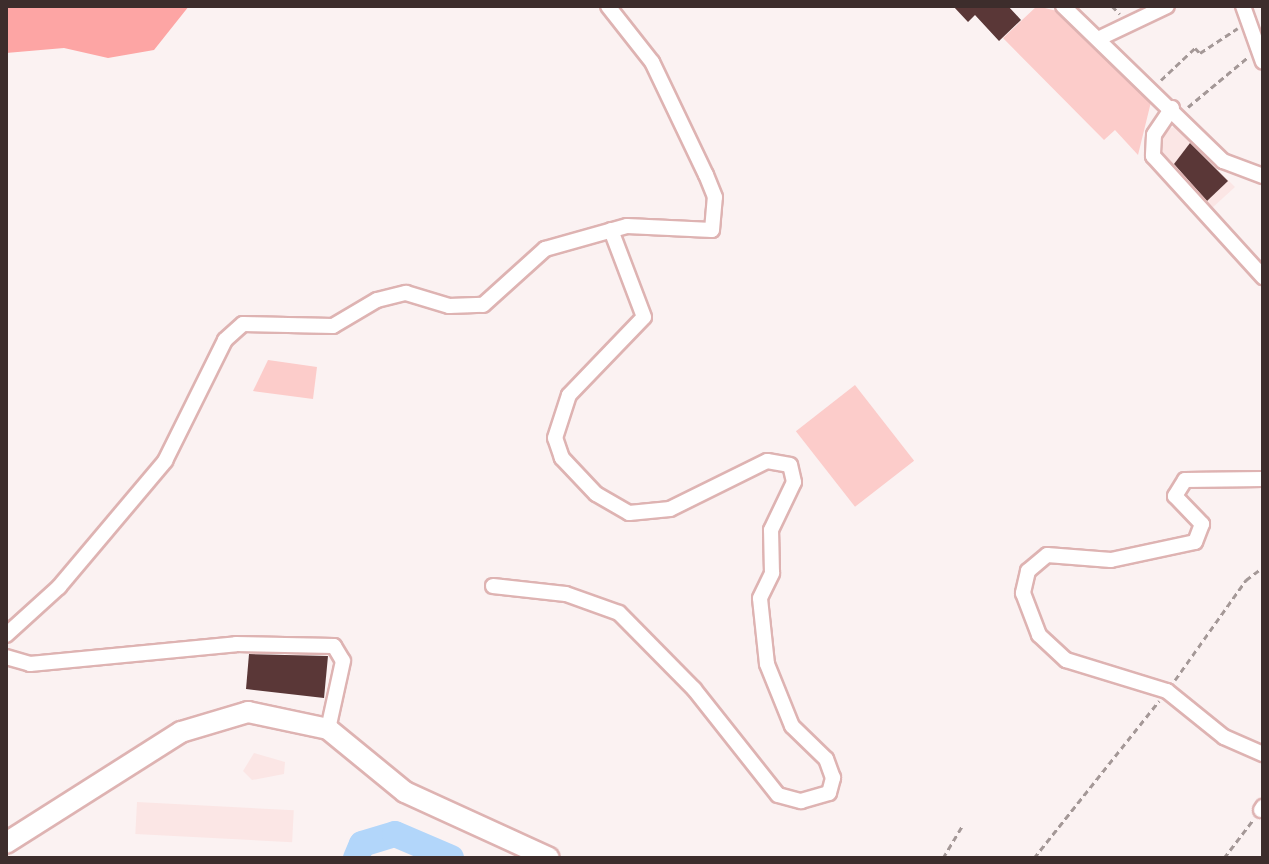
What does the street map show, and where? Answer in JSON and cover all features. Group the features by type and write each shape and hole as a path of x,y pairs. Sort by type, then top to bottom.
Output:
{"street":[{"path":"6,635 59,587 165,461 225,340 243,324 333,326 406,293 449,306 483,305 545,249 611,230 702,234 717,213 652,62 608,6"},
{"path":"1063,6 1176,111 1223,161 1263,176"},
{"path":"1100,38 1167,6"},
{"path":"1243,6 1261,56"},
{"path":"1176,111 1154,135 1153,156 1263,277"},
{"path":"493,586 566,594 619,613 708,705 739,755 778,795 801,801 829,793 833,778 826,759 792,726 767,664 760,598 772,573 771,530 794,482 790,465 767,461 670,509 629,513 596,494 562,458 555,438 569,395 644,317 611,230"},
{"path":"1263,479 1193,478 1176,489 1176,502 1202,524 1187,546 1111,560 1047,555 1023,580 1030,621 1066,660 1167,691 1224,737 1263,754"},
{"path":"6,657 30,664 223,645 334,646 343,661 328,729"},
{"path":"6,843 208,720 271,713 328,729 405,792 549,858"}],"path":[{"path":"1152,89 1195,48 1200,53 1226,31 1251,25"},
{"path":"1176,111 1222,72 1261,56"},
{"path":"1034,858 1167,691 1246,580 1263,567"},
{"path":"1224,858 1262,808"},
{"path":"943,858 963,825"}],"shaded area":[{"path":"6,6 189,6 154,50 108,58 64,48 6,53"},
{"path":"1037,6 1061,12 1151,102 1138,155 1115,130 1104,140 1003,38"},
{"path":"1175,127 1235,187 1212,208 1156,149 1164,129"},
{"path":"268,360 317,367 313,399 253,391"},
{"path":"855,385 914,461 855,507 796,431"},
{"path":"254,753 285,762 284,774 252,780 243,771"},
{"path":"137,802 294,810 292,842 135,834"}],"building":[{"path":"953,6 1008,6 1021,20 999,41 975,15 968,22"},
{"path":"1190,143 1228,181 1207,201 1174,164"},
{"path":"249,654 328,656 324,698 246,689"}],"waterway":[{"path":"356,858 362,844 395,834 451,858"}]}
